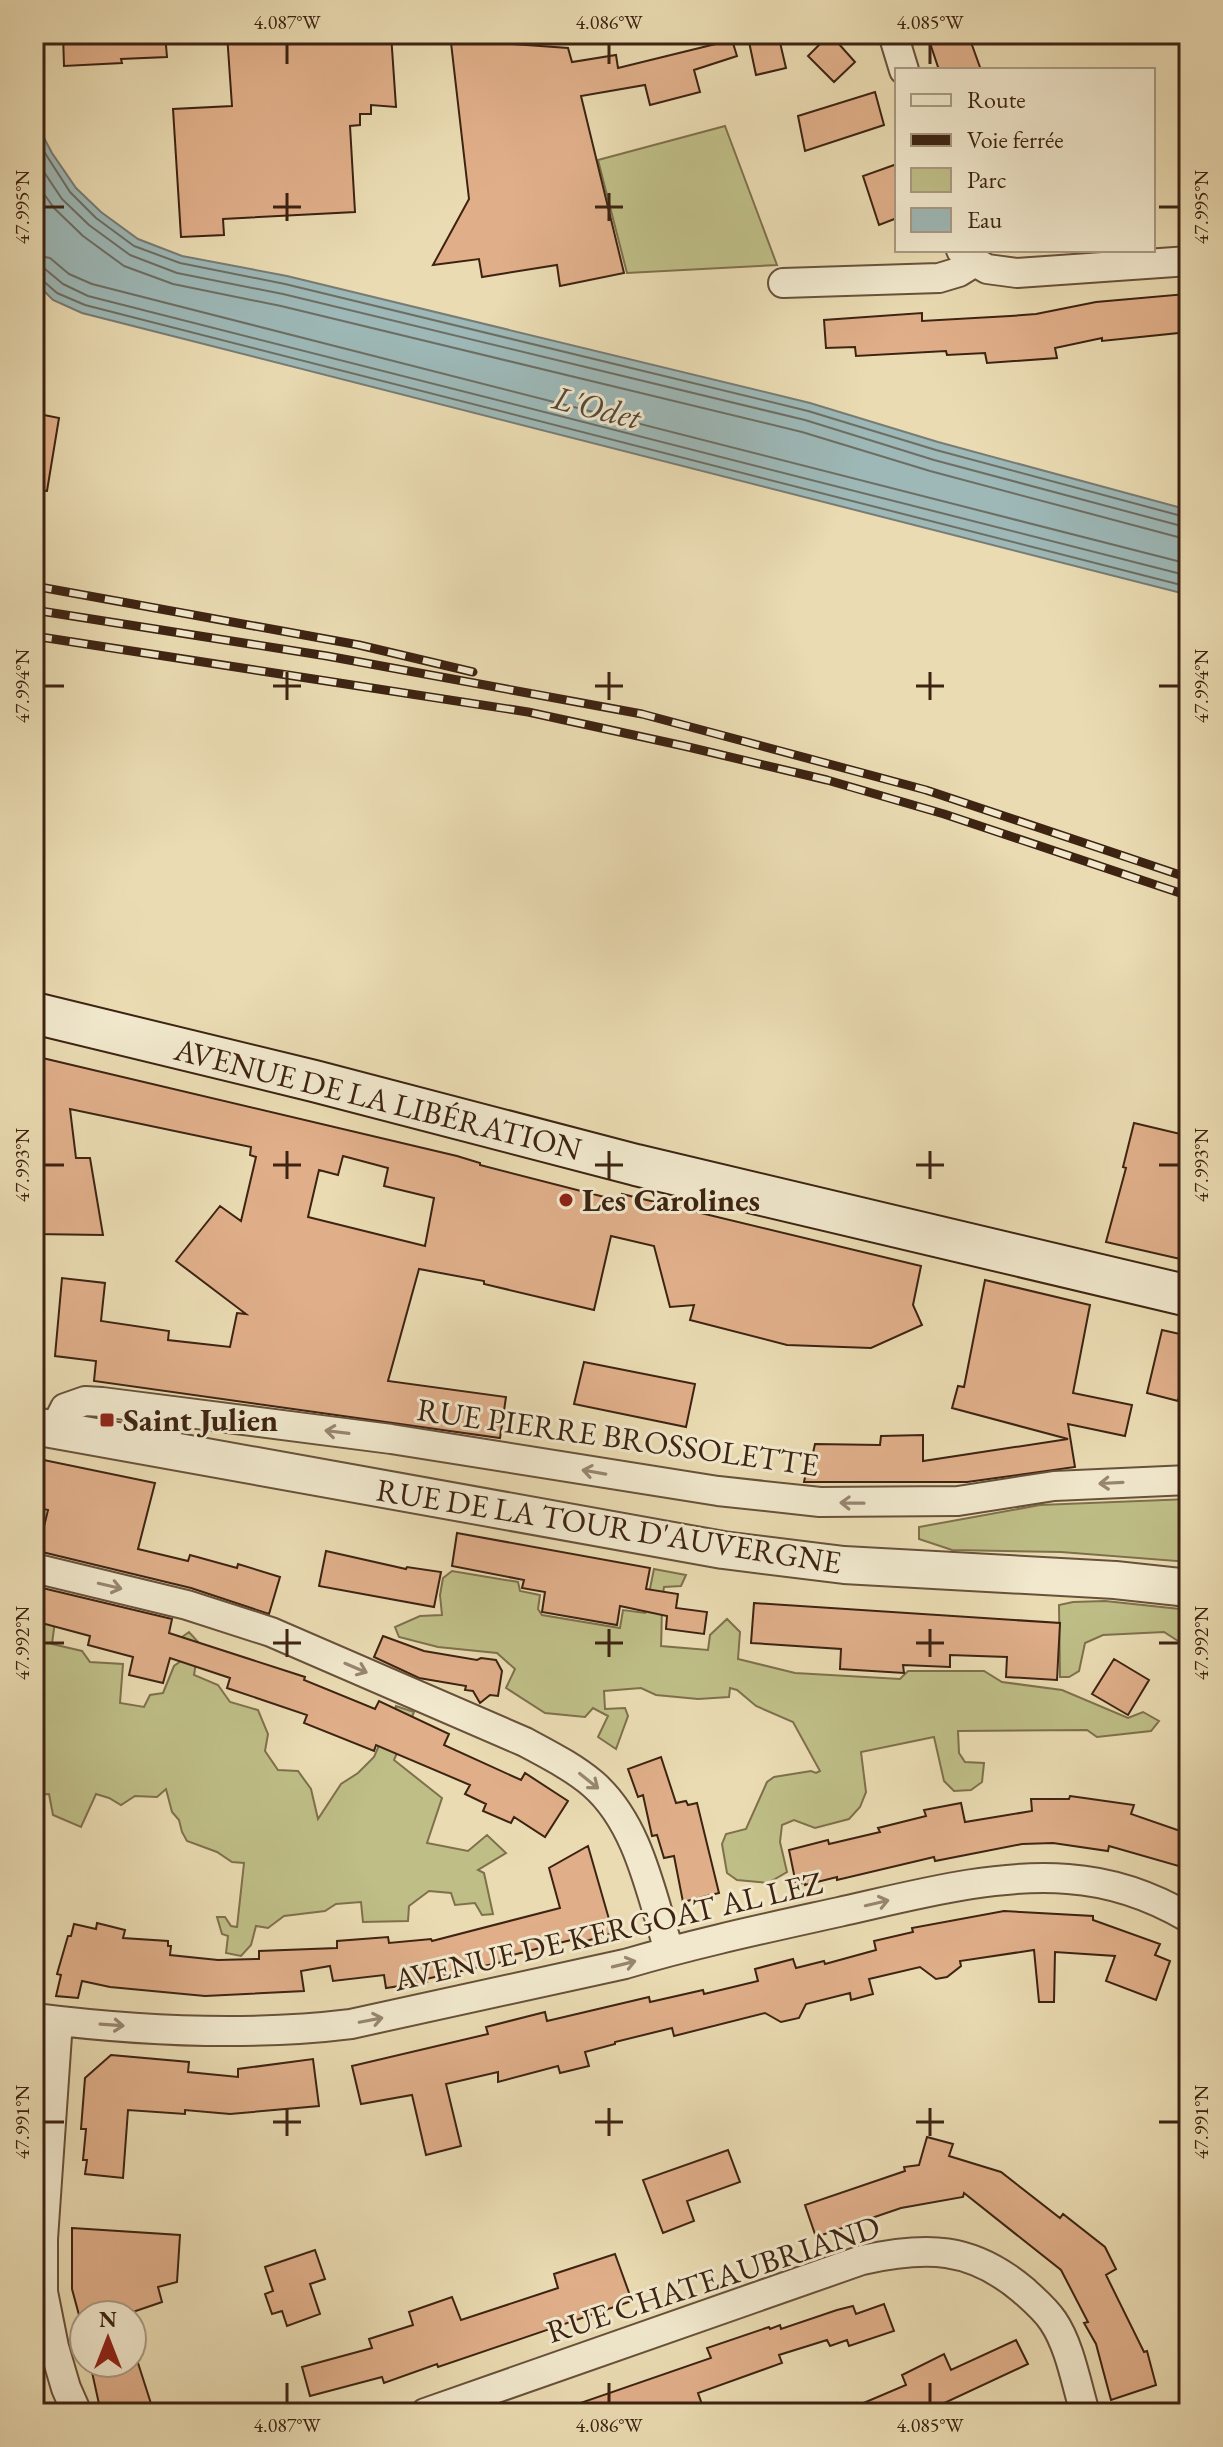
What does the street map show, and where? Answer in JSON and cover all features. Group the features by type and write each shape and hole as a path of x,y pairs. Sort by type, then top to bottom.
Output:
{"main road":[{"name":"AVENUE DE LA LIBÉRATION","path":"34,1013 314,1081 636,1165 1189,1296"}],"street":[{"path":"893,34 903,68"},
{"path":"783,283 939,278 959,272 968,256 987,269 1017,273 1189,261"},
{"name":"RUE PIERRE BROSSOLETTE","path":"44,1428 65,1408 85,1401 102,1402 391,1439 718,1491 820,1502 958,1501 1054,1486 1189,1480"},
{"name":"RUE DE LA TOUR D'AUVERGNE","path":"44,1428 738,1552 844,1565 1115,1580 1189,1588"},
{"path":"34,1568 187,1605 260,1628 525,1742 557,1759 584,1776 615,1807 636,1851 669,1950"},
{"name":"AVENUE DE KERGOAT AL LEZ","path":"46,2019 198,2030 316,2028 351,2024 625,1964 669,1950 897,1899 1019,1880 1069,1879 1115,1886 1141,1894 1189,1918"},
{"path":"46,2019 43,2292 54,2347 77,2413"},
{"name":"RUE CHATEAUBRIAND","path":"425,2413 862,2260 910,2251 957,2254 990,2267 1042,2307 1054,2321 1062,2338 1085,2413"}],"green space":[{"path":"725,126 777,265 627,273 598,160"},
{"path":"1189,1499 1189,1562 1061,1552 952,1550 919,1539 919,1527 1040,1505"},
{"path":"654,1569 686,1575 681,1586 664,1587 661,1646 708,1650 710,1635 727,1619 740,1632 738,1659 795,1673 900,1679 908,1671 984,1671 1002,1682 1062,1690 1128,1718 1143,1712 1159,1721 1151,1731 1097,1737 1087,1730 958,1731 959,1753 965,1762 984,1763 982,1782 971,1790 954,1791 944,1781 934,1737 861,1752 866,1792 860,1807 849,1819 815,1828 794,1820 782,1825 780,1842 787,1872 768,1883 737,1880 727,1873 722,1844 726,1834 746,1829 767,1782 774,1777 820,1771 793,1722 756,1706 730,1688 729,1697 698,1699 656,1695 641,1688 604,1691 605,1709 625,1708 628,1716 616,1749 598,1737 608,1716 593,1708 585,1717 545,1713 506,1688 515,1669 497,1653 438,1647 399,1637 395,1627 420,1616 442,1615 440,1595 443,1578 452,1571 518,1582 520,1591 540,1595 538,1609 542,1615 620,1628 623,1610 645,1613"},
{"path":"48,1601 57,1605 52,1644 82,1651 90,1662 123,1664 120,1703 144,1707 150,1695 163,1693 174,1666 181,1661 178,1654 182,1637 189,1632 199,1643 194,1675 218,1685 230,1702 258,1710 268,1734 265,1751 278,1770 298,1771 311,1789 318,1819 341,1784 374,1757 396,1706 414,1712 394,1760 442,1798 427,1843 468,1851 487,1835 506,1853 478,1870 484,1873 493,1914 482,1915 475,1903 455,1905 451,1893 429,1891 409,1906 408,1921 363,1922 361,1902 336,1904 325,1911 284,1916 268,1928 256,1926 251,1945 241,1956 226,1953 228,1936 222,1934 217,1917 225,1917 231,1926 237,1927 244,1863 232,1862 217,1852 187,1841 179,1820 172,1812 166,1789 157,1797 135,1796 121,1805 96,1794 81,1827 53,1815 49,1794 34,1795 34,1632 40,1631"},
{"path":"1105,1601 1189,1610 1189,1648 1164,1632 1103,1635 1085,1643 1079,1671 1069,1677 1060,1677 1059,1605"}],"water":[{"name":"L'Odet","path":"34,119 76,188 101,212 138,239 182,256 287,276 810,403 938,442 1189,510 1189,595 82,313 53,300 34,281"}],"building":[{"path":"63,34 165,34 167,57 64,66"},
{"path":"227,34 391,34 396,107 371,105 371,114 360,114 360,125 350,126 355,212 223,219 224,235 181,237 173,109 232,106"},
{"path":"450,34 511,34 513,44 568,48 572,62 616,55 618,68 732,40 737,56 694,70 700,92 650,105 645,85 581,96 624,273 560,286 557,265 482,277 479,259 433,265 469,199"},
{"path":"778,34 786,68 756,75 748,37"},
{"path":"830,34 855,62 834,82 808,56"},
{"path":"927,34 968,34 980,68 938,68"},
{"path":"875,92 884,125 805,151 798,116"},
{"path":"895,165 895,219 879,225 863,176"},
{"path":"1186,294 1188,332 1102,341 1102,338 1055,348 1057,358 987,363 985,353 947,355 946,351 856,356 855,347 826,348 824,320 922,313 922,321 1010,316 1096,302"},
{"path":"34,413 59,418 47,491 34,490"},
{"path":"34,1056 457,1156 480,1165 620,1201 622,1194 921,1266 913,1305 922,1325 871,1348 787,1345 690,1320 694,1305 670,1307 654,1246 611,1236 594,1310 484,1284 484,1281 419,1269 388,1381 506,1397 500,1438 94,1381 96,1361 55,1356 62,1278 105,1283 101,1321 169,1331 168,1340 230,1347 237,1313 246,1314 176,1261 220,1206 241,1221 256,1157 250,1155 251,1147 70,1109 76,1158 90,1158 103,1235 34,1234","holes":["343,1156 388,1168 384,1186 434,1198 425,1246 308,1217 319,1170 338,1175"]},
{"path":"1134,1123 1189,1136 1189,1261 1106,1242 1126,1168 1123,1167"},
{"path":"985,1280 1090,1305 1073,1393 1132,1405 1125,1436 1068,1424 1075,1467 967,1482 804,1482 815,1444 880,1445 881,1436 923,1435 923,1461 1068,1439 952,1408 958,1386 964,1387"},
{"path":"1162,1330 1189,1336 1189,1354 1178,1401 1147,1393"},
{"path":"584,1362 695,1384 686,1427 574,1404"},
{"path":"34,1458 155,1483 138,1549 188,1561 190,1555 237,1568 238,1564 280,1577 269,1614 191,1588 38,1551 48,1510 34,1507"},
{"path":"457,1533 650,1568 646,1589 678,1594 676,1608 707,1612 704,1634 666,1629 667,1616 620,1606 617,1625 542,1612 545,1592 522,1588 524,1580 452,1566"},
{"path":"326,1551 406,1569 441,1572 434,1607 319,1586"},
{"path":"34,1586 172,1619 169,1633 305,1677 304,1680 375,1709 379,1701 449,1734 444,1745 521,1780 525,1773 568,1801 545,1837 514,1817 511,1823 483,1811 486,1804 465,1794 470,1785 376,1745 374,1751 304,1723 307,1715 227,1688 230,1678 170,1658 163,1683 129,1675 133,1657 88,1645 90,1636 34,1621"},
{"path":"754,1603 1060,1623 1057,1680 1006,1677 1007,1657 950,1655 950,1667 903,1665 904,1673 840,1669 841,1649 751,1643"},
{"path":"383,1636 424,1651 496,1660 502,1671 498,1696 490,1695 480,1703 473,1691 465,1690 466,1686 419,1678 374,1657"},
{"path":"1114,1659 1149,1680 1128,1715 1092,1694"},
{"path":"661,1757 676,1803 697,1803 719,1893 683,1902 674,1856 664,1858 657,1835 652,1836 643,1795 638,1797 628,1769"},
{"path":"1070,1796 1134,1805 1131,1814 1189,1834 1189,1869 1109,1846 1108,1851 1053,1843 1022,1844 935,1861 934,1857 837,1880 837,1877 805,1885 796,1884 789,1850 880,1832 878,1828 926,1816 924,1810 961,1803 965,1822 1032,1811 1031,1799 1069,1799"},
{"path":"588,1846 613,1933 573,1945 571,1940 501,1958 502,1962 426,1979 427,1982 386,1988 384,1975 333,1981 330,1966 301,1971 304,1991 205,1996 110,1987 82,1981 78,1998 56,1996 61,1975 57,1974 74,1924 96,1929 97,1923 125,1930 123,1938 168,1941 170,1955 218,1960 259,1959 259,1951 337,1948 337,1941 388,1937 389,1943 432,1941 560,1908 549,1868"},
{"path":"1004,1911 1093,1916 1093,1920 1160,1944 1155,1955 1170,1961 1156,2000 1106,1981 1115,1956 1055,1952 1054,2002 1039,2002 1034,1950 960,1961 961,1966 947,1977 936,1979 920,1967 869,1979 873,1994 851,2000 850,1993 806,2004 799,2018 781,2022 765,2013 674,2036 672,2028 615,2042 585,2052 589,2066 560,2073 558,2066 498,2082 498,2072 446,2084 461,2146 426,2155 412,2095 361,2104 352,2066 488,2034 486,2027 545,2012 547,2021 649,1997 650,2002 703,1990 704,1994 758,1981 755,1969 793,1959 796,1968 824,1961 825,1964 876,1950 874,1941 913,1932 912,1928"},
{"path":"111,2055 189,2062 188,2072 238,2077 238,2069 313,2059 319,2106 230,2114 128,2110 123,2178 85,2174 86,2129 81,2129 85,2078"},
{"path":"927,2137 953,2144 949,2156 1001,2172 1060,2218 1063,2214 1105,2247 1116,2269 1106,2275 1144,2352 1147,2351 1156,2385 1111,2400 1096,2344 1084,2323 1088,2322 1061,2270 964,2193 963,2197 901,2208 816,2237 805,2205 905,2171 904,2167 919,2165"},
{"path":"728,2150 740,2182 687,2201 694,2221 663,2233 643,2180"},
{"path":"72,2228 180,2235 177,2282 158,2287 162,2302 148,2307 148,2299 75,2299"},
{"path":"315,2250 325,2279 310,2284 320,2314 287,2326 282,2311 272,2314 265,2294 273,2291 265,2267"},
{"path":"615,2254 632,2301 384,2383 382,2377 310,2396 302,2367 372,2348 369,2339 413,2325 409,2312 452,2297 461,2320 558,2288 554,2274"},
{"path":"884,2304 894,2331 849,2346 847,2340 830,2346 827,2340 779,2355 782,2363 698,2393 705,2413 561,2413 560,2410 711,2358 707,2348 769,2327 780,2325 781,2329 853,2306 856,2314"},
{"path":"1016,2340 1028,2364 923,2413 840,2413 906,2385 902,2375 944,2354 951,2370"},
{"path":"94,2379 143,2379 154,2413 101,2413"}],"railway":[{"path":"34,586 359,645 473,672"},
{"path":"34,610 327,656 642,714 926,790 1189,878"},
{"path":"34,636 528,712 684,746 827,780 944,814 1189,896"}],"place":[{"name":"Les Carolines","path":"566,1200"},
{"name":"Saint Julien","path":"107,1420"}]}
